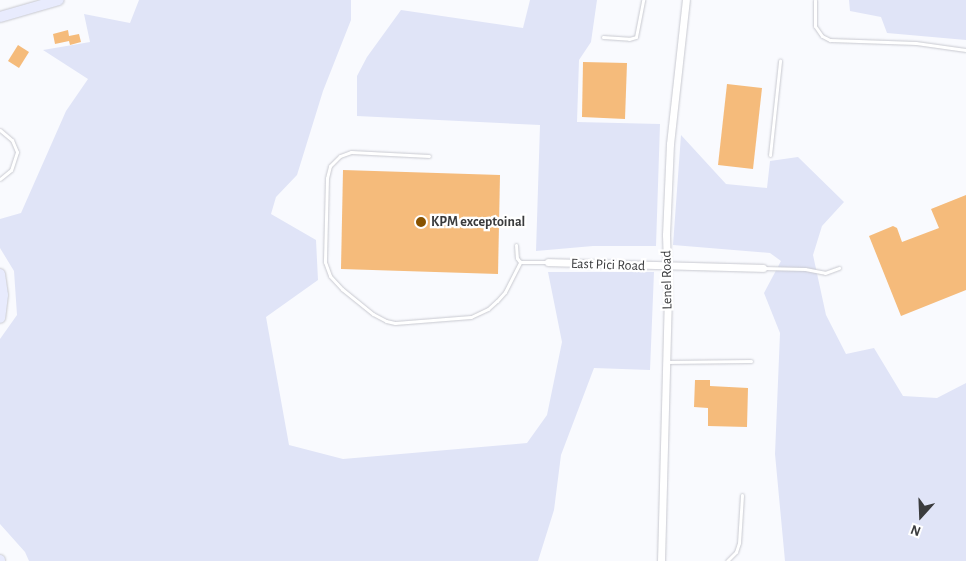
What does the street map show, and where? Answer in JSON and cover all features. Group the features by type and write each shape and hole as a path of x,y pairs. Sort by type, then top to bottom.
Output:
{"main road":[{"path":"0,17 59,0"},
{"path":"0,274 4,295 0,318"}],"street":[{"name":"Lenel Road","path":"660,561 666,362 666,235 670,144 686,0"},
{"name":"East Pici Road","path":"548,262 667,267 763,268"}],"lane":[{"path":"603,37 630,39 636,37 643,0"},
{"path":"815,0 815,26 822,36 830,40 916,43 966,50"},
{"path":"770,155 780,61"},
{"path":"0,130 12,140 17,152 11,170 0,179"},
{"path":"429,156 352,152 332,162 327,178 325,262 328,273 334,281 373,314 386,321 471,317 488,309 497,301 505,292 520,262"},
{"path":"516,245 517,258 520,262"},
{"path":"520,262 548,262"},
{"path":"763,268 805,269 824,273 839,268"},
{"path":"666,362 751,360"},
{"path":"727,561 736,552 742,494"}],"shaded area":[{"path":"139,0 351,0 351,20 323,91 297,175 276,197 271,214 316,240 318,280 266,317 289,445 343,459 527,443 547,415 562,342 548,272 654,272 650,370 594,368 561,455 554,510 538,561 29,561 25,552 0,524 0,339 17,315 14,271 0,248 0,219 21,213 66,111 88,79 43,50 90,42 84,14 130,23"},
{"path":"530,0 597,0 591,42 579,60 577,122 660,124 656,246 593,246 536,251 540,125 357,116 357,76 367,57 401,10 523,28"},
{"path":"849,0 966,0 966,40 887,33 881,17 850,11"},
{"path":"681,135 726,184 767,188 770,161 798,157 844,202 822,226 813,255 826,315 846,354 874,348 903,396 937,398 966,383 966,561 785,561 775,454 780,333 764,293 781,261 770,253 673,245"}],"building":[{"path":"68,30 69,36 79,34 81,42 70,45 69,41 55,44 53,34"},
{"path":"18,45 29,52 19,68 8,61"},
{"path":"583,62 627,63 625,119 582,117"},
{"path":"727,84 762,88 753,169 718,165"},
{"name":"KPM exceptoinal","path":"343,170 500,175 498,274 341,269"},
{"path":"966,195 966,290 901,316 869,236 893,226 897,228 902,242 939,228 931,209"},
{"path":"695,380 710,380 710,386 748,388 747,427 708,426 708,408 694,407"}],"place":[{"name":"KPM exceptoinal","path":"421,222"}]}
